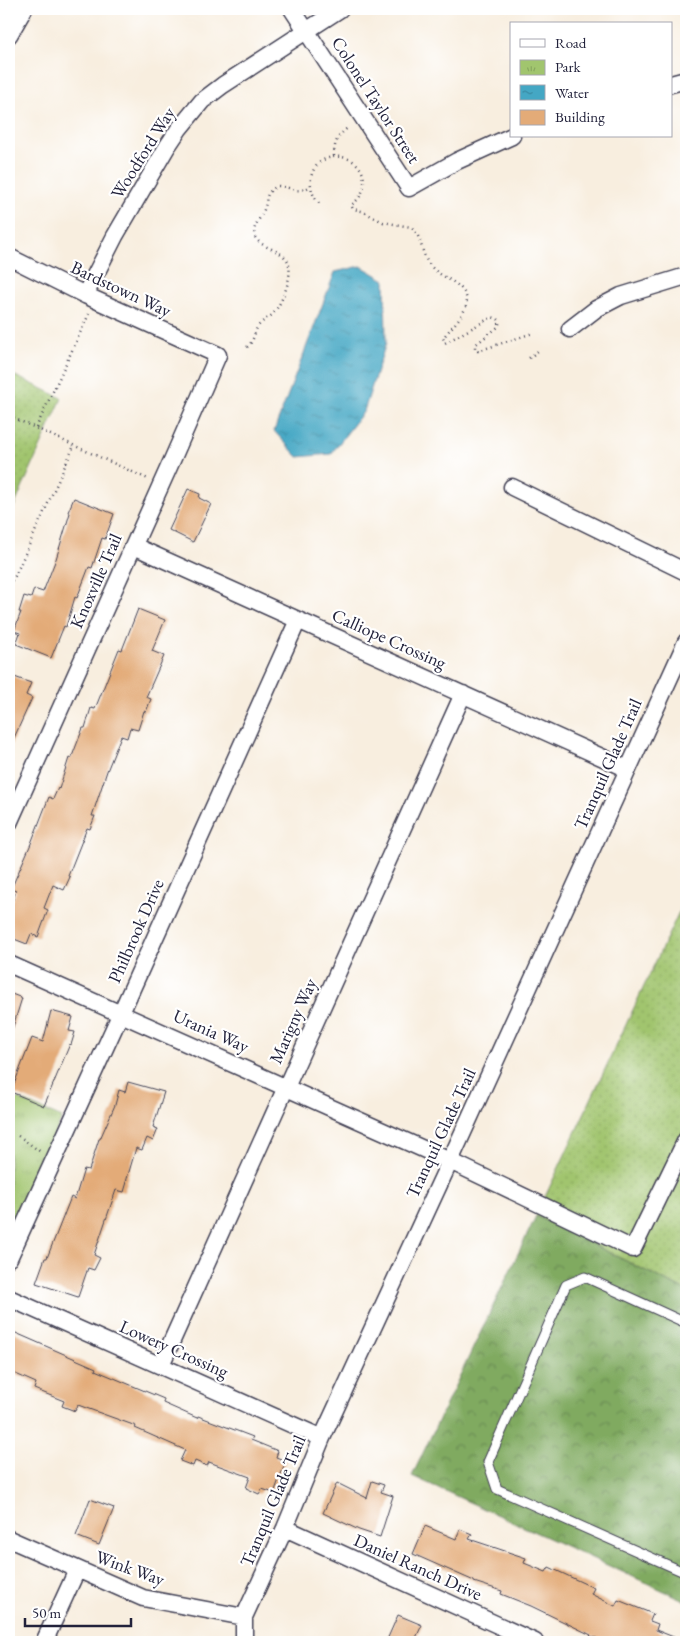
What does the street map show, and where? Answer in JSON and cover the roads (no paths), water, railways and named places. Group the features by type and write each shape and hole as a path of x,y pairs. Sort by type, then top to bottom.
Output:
{"street":[{"path":"9,35 24,9"},
{"name":"Colonel Taylor Street","path":"292,9 410,188 457,161 510,137"},
{"name":"Woodford Way","path":"85,295 120,228 167,147 202,101 340,9"},
{"path":"672,84 686,80"},
{"name":"Bardstown Way","path":"9,257 85,295 218,355"},
{"path":"570,329 596,309 621,296 686,276"},
{"name":"Knoxville Trail","path":"9,823 218,355"},
{"path":"512,487 686,572"},
{"name":"Calliope Crossing","path":"134,546 628,770"},
{"name":"Philbrook Drive","path":"9,1258 298,620"},
{"name":"Tranquil Glade Trail","path":"244,1642 244,1617 285,1528 322,1438 686,642"},
{"name":"Marigny Way","path":"161,1365 463,694"},
{"name":"Urania Way","path":"9,964 450,1161 633,1249 686,1140"},
{"name":"Lowery Crossing","path":"9,1298 322,1438"},
{"name":"Daniel Ranch Drive","path":"285,1528 535,1642"},
{"name":"Wink Way","path":"9,1539 143,1598 244,1617"},
{"path":"44,1642 77,1570"}],"lane":[{"path":"686,1323 585,1277 566,1285 488,1462 497,1489 686,1573"}],"water":[{"path":"361,266 385,280 386,343 364,411 331,454 298,457 274,431 335,272"}]}
